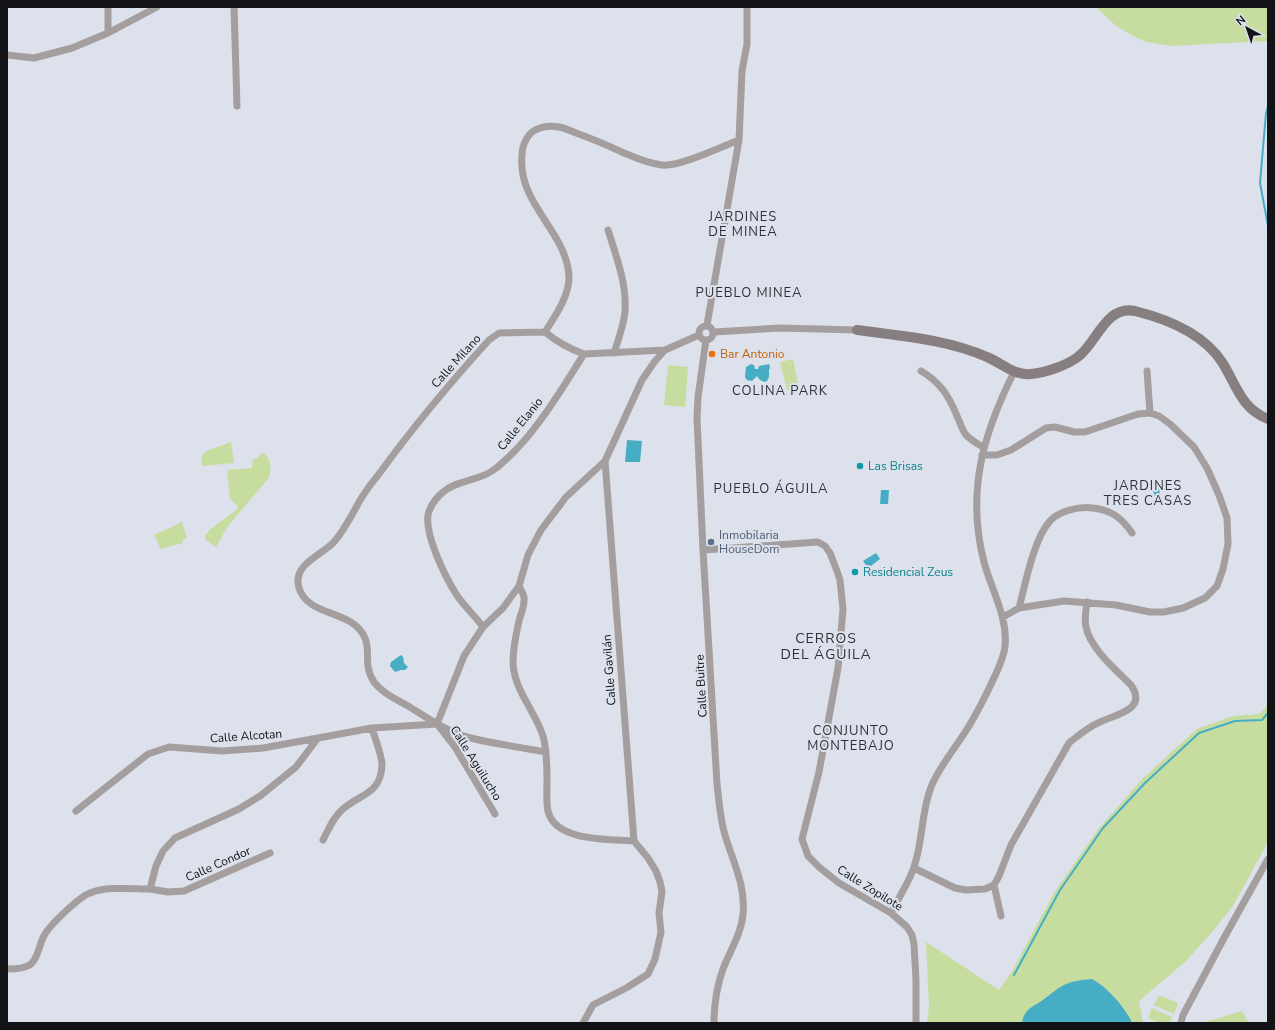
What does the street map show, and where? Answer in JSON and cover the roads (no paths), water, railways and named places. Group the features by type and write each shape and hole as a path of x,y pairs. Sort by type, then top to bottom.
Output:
{"street":[{"path":"108,7 108,33"},
{"path":"7,55 34,58 72,48 108,33 157,7"},
{"path":"234,7 236,106"},
{"path":"707,325 739,140 742,71 747,44 748,7"},
{"path":"666,350 584,354 557,341 545,332 560,308 567,291 569,278 559,245 533,202 526,187 521,161 522,148 527,137 534,130 544,126 559,127 650,163 663,165 674,164 739,140"},
{"path":"608,230 620,266 624,291 625,312 614,353"},
{"path":"714,332 780,328 856,330 927,340 954,346 988,357 1014,372 1031,374 1059,368 1080,356 1108,320 1119,312 1133,311 1182,328 1206,343 1221,361 1245,402 1252,410 1268,419"},
{"path":"699,335 700,328 707,325 712,327 714,332"},
{"name":"Calle Milano","path":"437,724 382,691 375,682 368,667 365,638 361,630 355,623 319,609 303,597 299,588 299,578 302,568 310,560 328,548 338,537 363,495 408,434 489,340 499,333 545,332"},
{"path":"699,335 706,340 712,337 714,332"},
{"path":"546,752 467,737 437,724 464,656 484,627 503,608 520,586 528,555 541,530 566,497 604,461 642,380 655,361 666,350 699,335"},
{"name":"Calle Buitre","path":"706,340 698,396 697,418 720,812 724,834 740,880 743,902 743,916 719,984 716,997 714,1023"},
{"name":"Calle Elanio","path":"484,627 457,595 446,575 432,544 428,526 428,514 433,502 443,491 458,483 484,476 502,464 522,443 553,402 584,354"},
{"path":"921,371 932,378 943,389 964,432 968,437 984,448"},
{"path":"1147,371 1150,413"},
{"path":"891,913 914,868 926,804 931,787 939,771 970,725 1000,663 1005,646 1002,616 983,561 976,509 977,481 982,455 993,418 1014,372"},
{"path":"982,455 997,455 1011,450 1046,428 1055,427 1074,432 1085,432 1138,414 1150,413 1159,416 1170,424 1194,447 1207,468 1227,518 1228,544 1217,586 1205,598 1183,608 1164,612 1150,612 1116,605 1064,601 1019,608 1002,616"},
{"name":"Calle Gavilán","path":"604,461 634,841"},
{"path":"1019,608 1034,554 1043,532 1050,520 1072,509 1088,507 1103,509 1115,514 1125,522 1132,533"},
{"name":"Calle Zopilote","path":"704,550 818,542 825,546 830,552 840,580 843,610 838,668 819,772 802,839 808,856 818,867 839,883 891,913 902,922 912,935 916,980 916,1023"},
{"path":"520,586 524,596 524,605 515,644 513,664 516,680 521,693 529,705 543,736 546,752 548,812 553,821 562,830 570,834 604,839 634,841 648,858 656,871 662,891 659,913 661,932 656,959 648,974 628,987 593,1005 583,1023"},
{"path":"914,868 955,888 966,890 985,889 994,885 1011,845 1069,743 1082,732 1101,721 1129,710 1134,705 1136,698 1135,690 1095,647 1088,635 1085,626 1087,602"},
{"name":"Calle Alcotan","path":"76,811 148,754 169,747 222,751 263,748 372,728 437,724"},
{"name":"Calle Aguilucho","path":"437,724 455,746 495,814"},
{"path":"323,840 334,819 344,808 366,795 376,786 381,774 382,763 372,728"},
{"path":"150,889 156,866 163,851 175,838 239,809 260,796 296,767 318,738"},
{"name":"Calle Condor","path":"7,969 17,969 30,964 36,956 44,934 52,924 88,894 99,890 150,889 168,892 184,891 270,853"},
{"path":"1180,1023 1224,938 1268,859"},
{"path":"994,885 1001,916"}],"water":[{"path":"751,364 754,365 755,369 758,369 759,366 769,364 769,377 767,381 761,381 757,376 752,381 747,380 745,377 746,367"},
{"path":"627,440 642,441 640,462 625,462"},
{"path":"1152,479 1159,487 1160,494 1158,496 1155,496 1153,491 1147,486 1147,482"},
{"path":"881,490 889,490 888,504 880,504"},
{"path":"876,553 880,559 868,568 863,561"},
{"path":"401,655 404,663 408,667 405,670 395,672 390,666 391,662"},
{"path":"1092,979 1104,987 1115,998 1132,1023 1022,1023 1025,1014 1030,1008 1060,987 1080,980"}],"waterway":[{"path":"1268,106 1266,113 1260,183 1268,226"},
{"path":"1014,975 1060,890 1103,828 1145,783 1199,733 1235,721 1262,720 1268,713"}],"place":[{"name":"Bar Antonio","path":"712,354"},
{"name":"Las Brisas","path":"860,466"},
{"name":"Inmobilaria HouseDom","path":"711,542"},
{"name":"Residencial Zeus","path":"855,572"}],"district":[{"name":"JARDINES DE MINEA","path":"743,224"},
{"name":"PUEBLO MINEA","path":"749,293"},
{"name":"COLINA PARK","path":"780,391"},
{"name":"PUEBLO ÁGUILA","path":"771,489"},
{"name":"JARDINES TRES CASAS","path":"1148,494"},
{"name":"CERROS DEL ÁGUILA","path":"826,646"},
{"name":"CONJUNTO MONTEBAJO","path":"851,738"}]}
